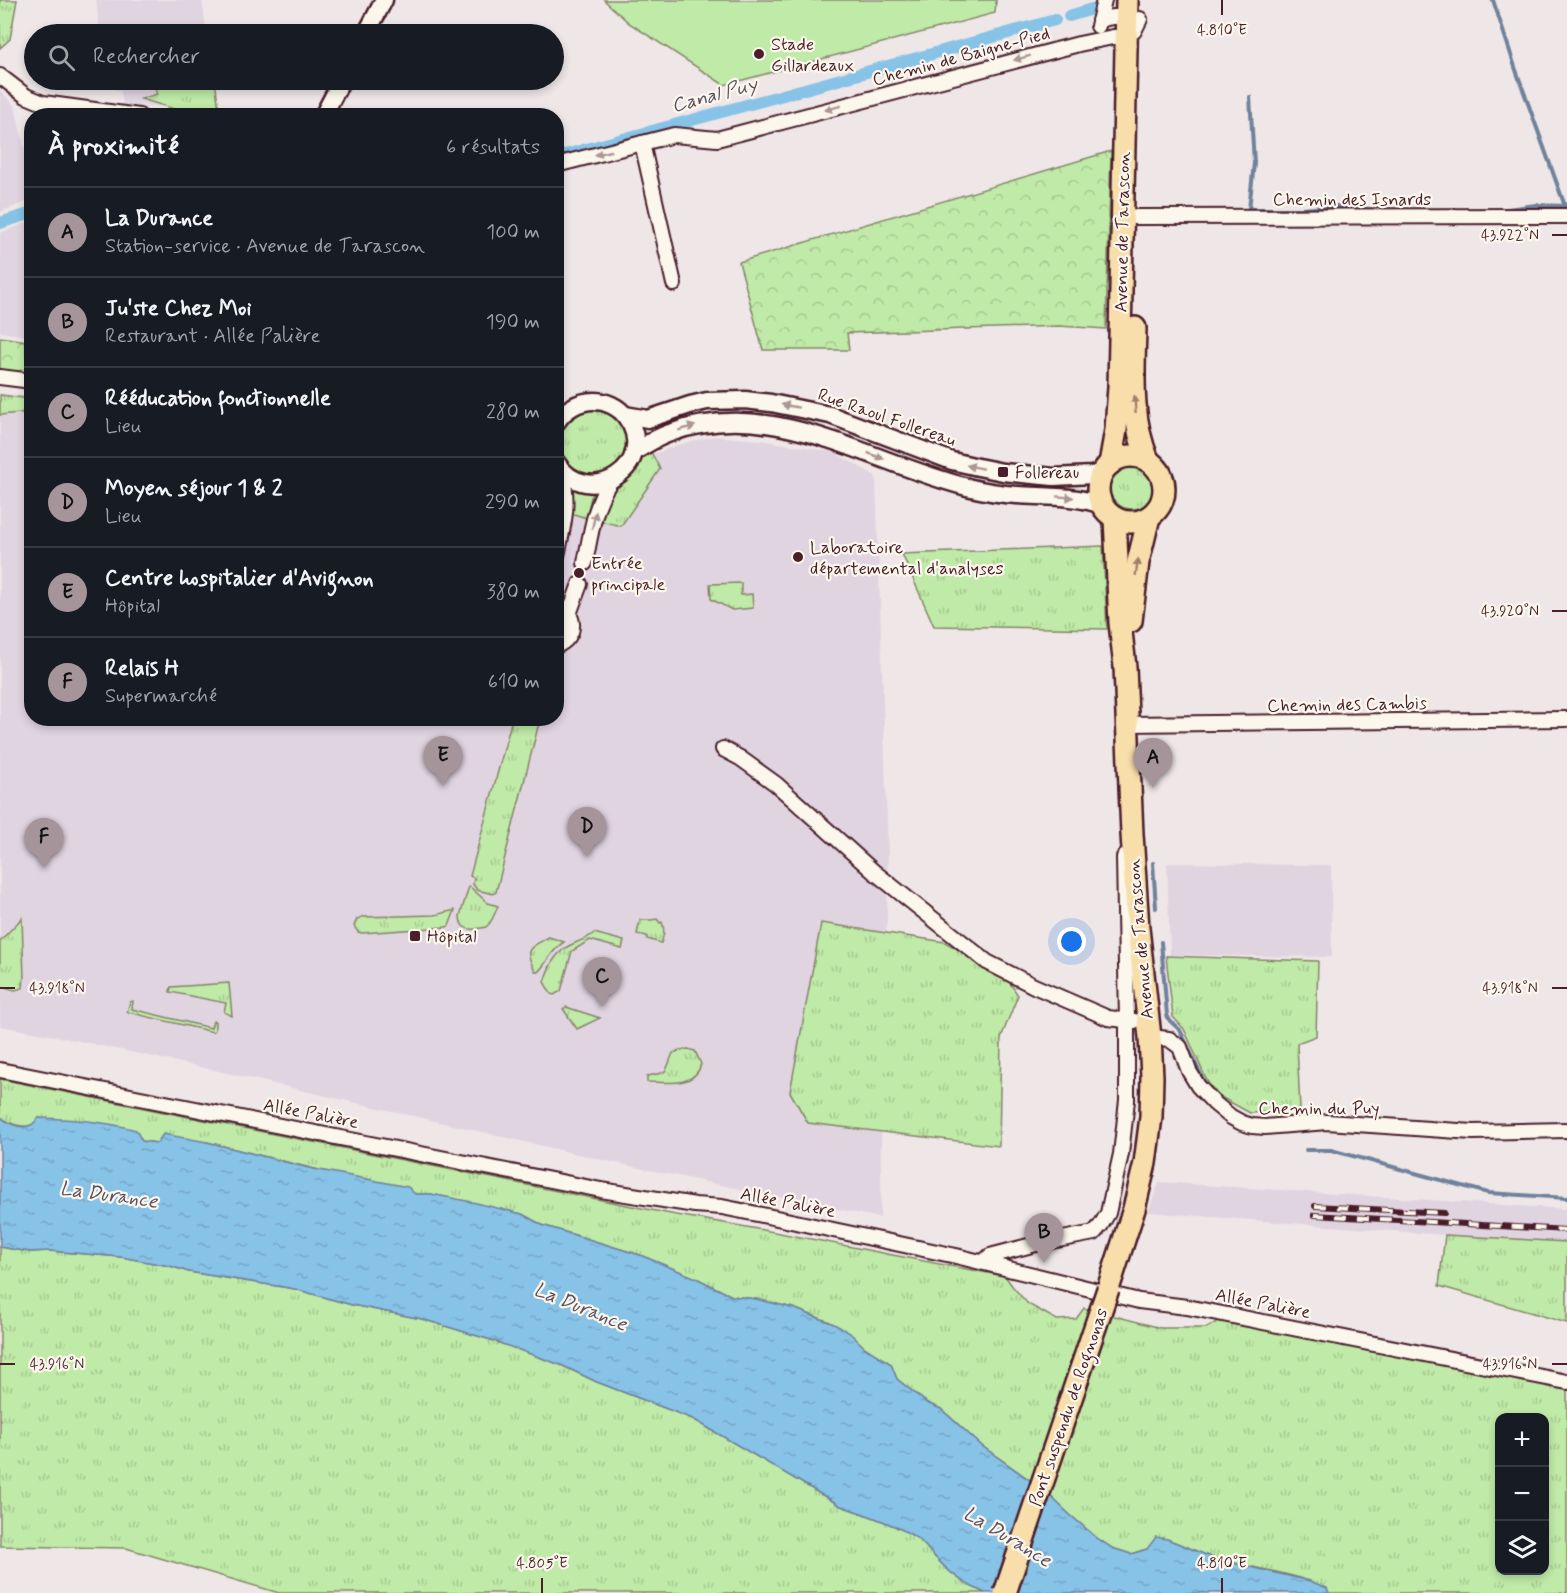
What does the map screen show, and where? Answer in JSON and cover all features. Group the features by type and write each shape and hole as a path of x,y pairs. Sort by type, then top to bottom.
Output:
{"main road":[{"name":"Avenue de Tarascon","path":"1134,19 1135,406 1141,444 1148,460"},
{"name":"Avenue de Tarascon","path":"1106,468 1116,430 1119,387 1134,19"},
{"path":"1139,456 1148,460 1162,474 1165,493 1162,503 1149,517 1138,522 1126,522 1108,511 1098,488 1099,479 1106,468 1118,458 1139,456"},
{"name":"Avenue de Tarascon","path":"1108,511 1125,667 1142,1026 1152,1077 1151,1116 1145,1163 1134,1209 1108,1289"},
{"name":"Avenue de Tarascon","path":"1125,667 1138,562 1149,517"},
{"name":"Pont suspendu de Rognonas","path":"1005,1593 1108,1289"}],"street":[{"path":"371,24 384,0"},
{"path":"1095,40 1104,0"},
{"path":"1099,21 1112,16 1134,19"},
{"name":"Chemin de Baigne-Pied","path":"564,163 674,135 717,139 1095,40 1134,19"},
{"path":"0,76 26,96 43,103 80,108"},
{"path":"327,108 337,90"},
{"path":"642,143 674,284"},
{"name":"Chemin des Isnards","path":"1136,217 1567,216"},
{"path":"0,377 24,380"},
{"path":"564,413 584,402 594,401 612,405 625,416 634,434 634,452 626,469 611,480 590,484 579,482 564,470"},
{"name":"Rue Raoul Follereau","path":"625,416 648,419 707,401 762,402 830,415 952,461 1003,472 1054,477 1092,475 1106,468"},
{"path":"634,452 668,433 707,423 765,424 800,430 836,441 944,481 991,492 1075,498 1108,511"},
{"path":"564,480 567,499 564,518"},
{"path":"585,563 596,510 611,480"},
{"path":"569,614 579,584"},
{"path":"564,608 572,620 571,632 564,642"},
{"name":"Chemin des Cambis","path":"1127,724 1567,719"},
{"name":"Chemin du Puy","path":"723,749 740,758 776,784 873,871 987,962 1034,986 1098,1013 1142,1026 1170,1039 1180,1047 1189,1071 1198,1086 1214,1103 1242,1124 1265,1127 1327,1122 1473,1132 1567,1130"},
{"path":"983,1262 990,1256 1094,1233 1101,1226 1108,1213 1121,1154 1127,1100 1142,1026"},
{"name":"Allée Palière","path":"0,1070 601,1190 722,1207 983,1262 1139,1301 1187,1307 1567,1382"}],"shaded area":[{"path":"96,0 202,0 206,24 99,24"},
{"path":"0,90 15,106 24,146 24,203 0,212"},
{"path":"118,90 213,90 216,107 123,105 121,92"},
{"path":"24,224 24,336 0,332 0,233"},
{"path":"0,393 24,396 24,726 564,726 564,491 587,501 621,493 648,456 681,444 714,436 762,440 834,452 876,476 888,853 880,1218 629,1166 218,1071 0,1026"},
{"path":"1167,863 1331,865 1332,957 1170,955"},
{"path":"1159,1182 1567,1209 1567,1242 1148,1212"}],"green space":[{"path":"0,0 17,0 10,39 0,48"},
{"name":"Stade Gillardeaux","path":"604,0 996,0 995,13 724,85 629,23"},
{"path":"156,90 216,90 219,108 171,108 141,99 157,94"},
{"path":"1111,151 1106,329 1059,326 847,333 849,350 763,350 739,262"},
{"path":"0,337 24,341 24,373 0,370"},
{"path":"0,395 24,398 24,413 0,415"},
{"path":"599,408 611,413 621,423 626,435 626,449 621,461 605,474 585,476 573,471 564,462 564,422 579,410"},
{"path":"650,450 660,469 621,526 600,521 601,513 611,494"},
{"path":"1132,463 1148,470 1155,486 1148,502 1132,509 1116,502 1109,486 1116,470"},
{"path":"571,485 596,490 591,497 586,518 571,513"},
{"path":"1103,546 1107,629 934,626 902,554"},
{"path":"741,583 741,595 752,594 753,608 732,610 711,599 710,584"},
{"path":"510,726 538,726 496,892 493,894 477,890 473,884 474,878 470,876"},
{"path":"469,886 488,903 498,906 486,927 469,929 461,923 460,916"},
{"path":"455,910 449,926 446,927 362,933 358,932 354,926 357,919 362,917 435,915"},
{"path":"22,918 24,978 23,988 15,990 0,986 0,941"},
{"path":"657,919 660,923 662,922 664,928 661,943 637,934 640,920"},
{"path":"821,923 945,942 1006,977 1018,995 1001,1038 999,1146 808,1123 790,1092"},
{"path":"594,933 624,941 622,949 590,940 572,951 561,991 554,995 551,994 544,982 554,960 560,952"},
{"path":"549,937 564,942 538,972 535,971 529,958 530,950"},
{"path":"1166,956 1318,961 1316,1036 1297,1043 1300,1110 1250,1113 1217,1095 1207,1081 1184,1029 1173,1017"},
{"path":"229,983 232,1016 224,1012 226,1003 170,992 171,987"},
{"path":"133,1001 132,1009 211,1028 215,1021 215,1030 213,1032 127,1012 130,1002"},
{"path":"566,1007 600,1018 577,1029 563,1009"},
{"path":"688,1049 695,1051 701,1064 693,1077 671,1083 647,1082 647,1076 665,1071 673,1053"},
{"path":"0,1079 676,1215 1005,1276 1028,1304 1057,1320 1076,1319 1084,1308 1161,1328 1206,1328 1222,1319 1567,1387 1567,1593 1329,1593 1310,1581 1215,1558 1167,1539 1131,1554 1112,1548 1097,1538 1045,1491 982,1446 941,1409 927,1403 897,1379 891,1364 830,1322 793,1308 732,1296 640,1255 542,1225 522,1214 431,1194 415,1194 207,1142 157,1143 11,1123 0,1117"},
{"path":"1445,1235 1567,1242 1567,1323 1439,1286"},
{"path":"0,1247 30,1252 50,1251 121,1257 189,1272 295,1289 352,1305 422,1319 491,1340 561,1365 597,1382 693,1419 841,1506 881,1520 910,1534 921,1541 953,1575 985,1593 279,1593 126,1548 0,1546"}],"water":[{"name":"La Durance","path":"0,1117 23,1127 39,1118 112,1124 136,1130 142,1141 157,1143 163,1134 207,1142 309,1168 408,1187 415,1194 431,1194 522,1214 542,1225 640,1255 732,1296 793,1308 834,1324 850,1333 864,1347 891,1364 897,1379 927,1403 941,1409 982,1446 1045,1491 1097,1538 1112,1548 1131,1554 1147,1549 1156,1537 1167,1539 1216,1559 1310,1581 1327,1588 1329,1593 985,1593 953,1575 921,1541 910,1534 881,1520 841,1506 693,1419 597,1382 561,1365 491,1340 422,1319 352,1305 295,1289 189,1272 121,1257 50,1251 30,1252 0,1247"}],"waterway":[{"path":"1493,0 1565,206"},
{"name":"Canal Puy","path":"1069,16 1092,9"},
{"name":"Canal Puy","path":"564,155 1055,20"},
{"path":"1250,97 1254,163 1249,209 1304,209 1336,206 1369,209 1463,210"},
{"path":"1500,210 1536,205 1567,206"},
{"name":"Canal Puy","path":"0,223 24,216"},
{"path":"1153,863 1156,908"},
{"path":"1161,942 1167,1015 1180,1030 1206,1086"},
{"path":"1306,1150 1331,1150 1488,1193 1567,1198"}],"railway":[{"path":"1315,1206 1444,1213"},
{"path":"1314,1215 1567,1230"}],"place":[{"name":"Stade Gillardeaux","path":"759,54"},
{"name":"Follereau","path":"1003,472"},
{"name":"Laboratoire départemental d'analyses","path":"798,557"},
{"name":"Entrée principale","path":"579,573"},
{"name":"Centre hospitalier d'Avignon","path":"443,786"},
{"name":"La Durance","path":"1153,788"},
{"name":"Moyen séjour 1 & 2","path":"587,857"},
{"name":"Relais H","path":"44,868"},
{"name":"Hôpital","path":"415,936"},
{"name":"Rééducation fonctionnelle","path":"602,1007"},
{"name":"Ju'ste Chez Moi","path":"1044,1263"}]}
